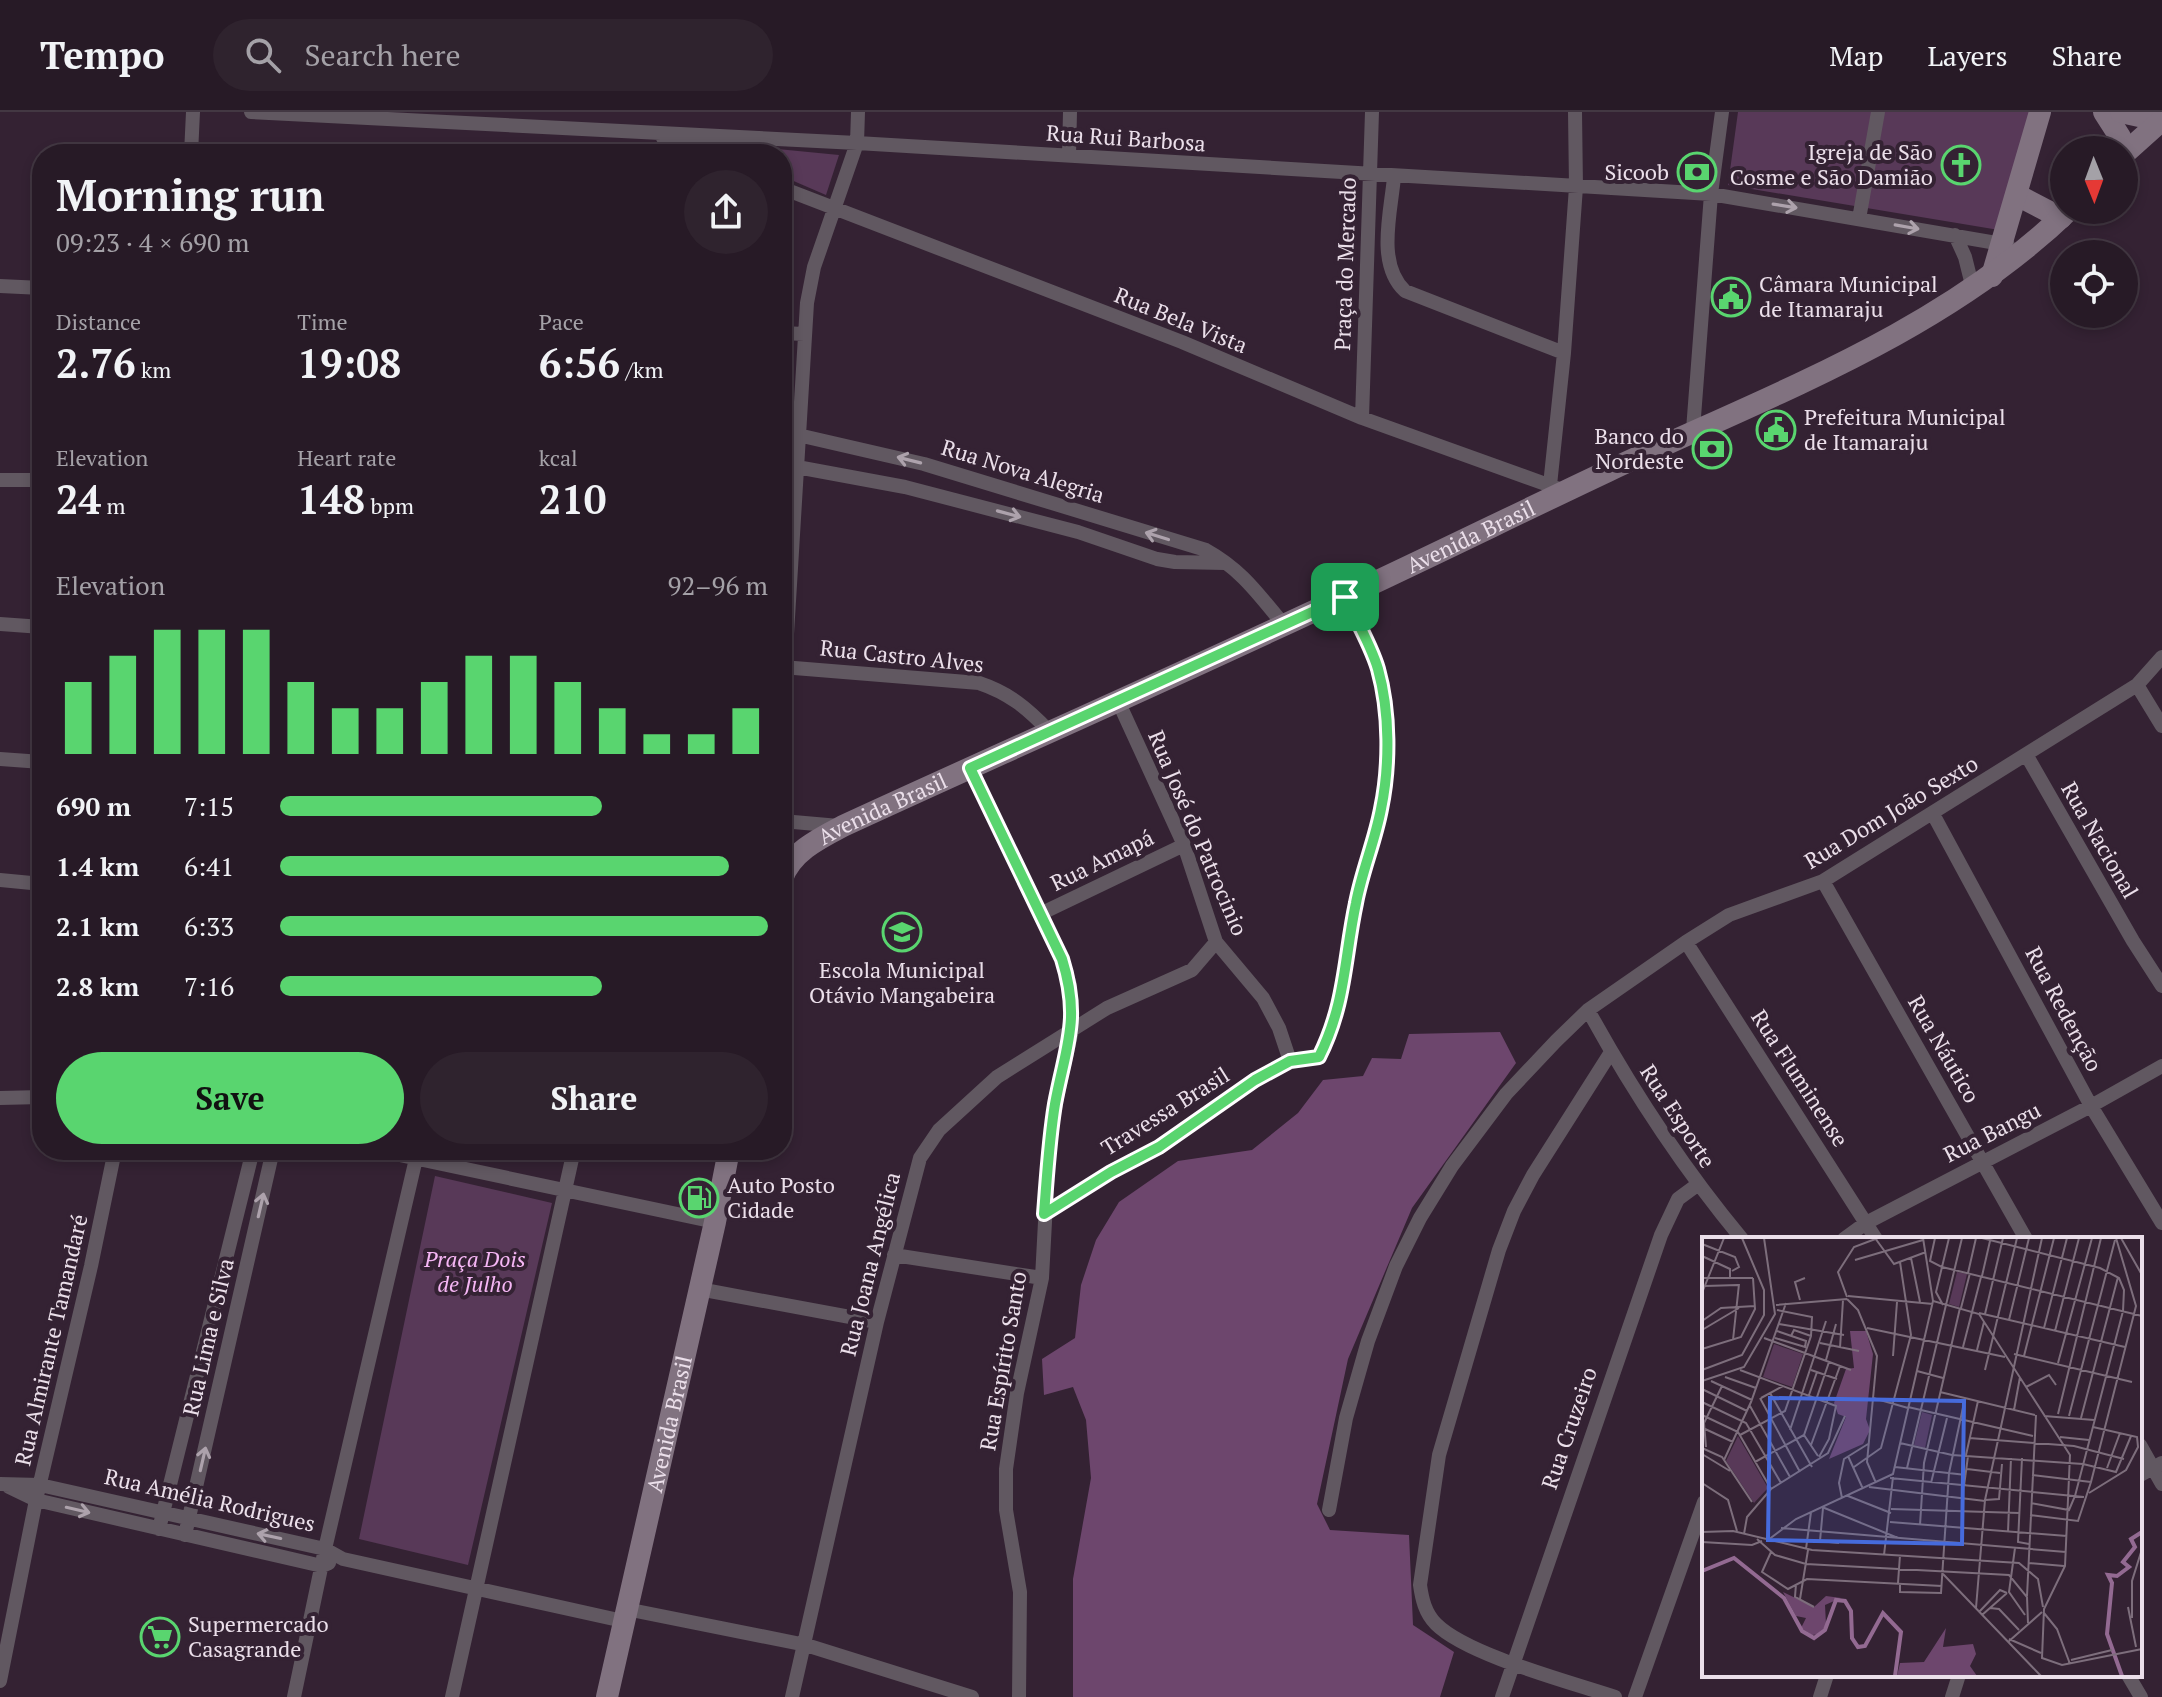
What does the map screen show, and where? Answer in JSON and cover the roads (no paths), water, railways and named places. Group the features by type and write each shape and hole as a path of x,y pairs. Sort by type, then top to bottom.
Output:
{"street":[{"path":"191,144 193,112"},
{"name":"Rua Rui Barbosa","path":"251,112 857,143 1711,194 2026,249"},
{"path":"792,476 798,435 804,334 814,267 857,143 858,112"},
{"path":"1069,156 1070,112"},
{"name":"Praça do Mercado","path":"1362,418 1372,112"},
{"path":"1557,488 1576,187 1575,112"},
{"path":"1693,430 1711,194 1722,112"},
{"path":"1859,219 1878,112"},
{"path":"1992,276 2040,112"},
{"path":"2104,112 2119,136"},
{"path":"2121,112 2162,121"},
{"path":"2138,140 2162,121"},
{"path":"652,133 678,144"},
{"name":"Praça do Mercado","path":"1394,177 1388,256 1395,282 1405,291 1564,353"},
{"name":"Rua Bela Vista","path":"792,192 1182,342 1362,418 1557,488"},
{"path":"2017,195 2050,208"},
{"name":"Avenida Brasil","path":"792,864 818,839 843,826 1345,597 1557,488 1849,360 1973,289 2054,224"},
{"path":"1955,235 1965,257 1973,289"},
{"path":"0,286 32,288"},
{"path":"792,333 804,334"},
{"name":"Rua Nova Alegria","path":"798,435 924,464 1206,550 1230,563 1284,625"},
{"name":"Rua Nova Alegria","path":"792,476 905,487 1078,532 1157,559 1230,563"},
{"path":"0,480 32,480"},
{"name":"Travessa Brasil","path":"1044,1214 1111,1172 1159,1147 1255,1080 1290,1061 1319,1057 1329,1036 1347,973 1356,903 1382,807 1385,768 1385,704 1378,668 1345,597"},
{"path":"0,624 32,626"},
{"name":"Rua Dom João Sexto","path":"1329,1510 1346,1418 1368,1341 1396,1266 1420,1218 1452,1166 1506,1094 1588,1010 1729,915 1823,881 1933,814 2137,685 2162,657"},
{"name":"Rua Castro Alves","path":"792,668 979,683 1002,690 1024,704 1049,731"},
{"path":"2137,685 2162,726"},
{"name":"Rua José do Patrocinio","path":"1118,701 1184,845 1216,942 1263,998 1279,1028 1290,1061"},
{"name":"Rua Nacional","path":"2027,756 2162,986"},
{"path":"0,759 32,761"},
{"name":"Rua Espírito Santo","path":"970,768 1062,959 1070,985 1072,1030 1056,1102 1044,1214 1042,1278 1017,1393 1006,1469 1006,1510 1020,1592 1019,1697"},
{"name":"Rua Redenção","path":"1933,814 2091,1106 2162,1223"},
{"path":"792,822 843,826"},
{"name":"Rua Amapá","path":"1040,914 1184,845"},
{"path":"0,880 32,883"},
{"name":"Rua Náutico","path":"1823,881 2025,1237"},
{"name":"Rua Joana Angélica","path":"792,1697 877,1322 920,1158 939,1130 997,1077 1107,1008 1192,970 1216,942"},
{"name":"Rua Fluminense","path":"1686,942 1875,1237"},
{"name":"Rua Esporte","path":"1588,1010 1611,1052 1697,1185 1740,1237"},
{"path":"1611,1052 1533,1175 1514,1211 1499,1250 1439,1455 1420,1585 1423,1603 1434,1622 1450,1636 1513,1662 1615,1697"},
{"name":"Rua Bangu","path":"1847,1237 1866,1223 2162,1066"},
{"path":"0,1098 32,1097"},
{"name":"Rua Almirante Tamandaré","path":"0,1681 36,1500 113,1160"},
{"name":"Rua Lima e Silva","path":"159,1529 251,1160"},
{"name":"Rua Lima e Silva","path":"185,1535 271,1160"},
{"path":"294,1697 325,1549 416,1160"},
{"path":"438,1160 565,1191 715,1222"},
{"path":"452,1697 572,1160"},
{"name":"Avenida Brasil","path":"607,1697 727,1160"},
{"name":"Rua Cruzeiro","path":"1502,1697 1661,1235 1678,1199 1697,1185"},
{"path":"894,1255 1042,1278"},
{"path":"699,1289 877,1322"},
{"path":"2142,1449 2162,1484"},
{"name":"Rua Amélia Rodrigues","path":"2,1484 40,1485 325,1549 343,1559"},
{"name":"Rua Amélia Rodrigues","path":"2,1484 36,1500 322,1566 343,1559"},
{"path":"1635,1697 1702,1508"},
{"path":"343,1559 475,1589 806,1645 972,1697"},
{"path":"1820,1697 1826,1677"},
{"path":"1952,1697 1958,1677"},
{"path":"2129,1677 2141,1697"}],"place":[{"name":"Igreja de São Cosme e São Damião","path":"1961,165"},
{"name":"Sicoob","path":"1697,172"},
{"name":"Câmara Municipal de Itamaraju","path":"1731,297"},
{"name":"Prefeitura Municipal de Itamaraju","path":"1776,430"},
{"name":"Banco do Nordeste","path":"1712,449"},
{"name":"Escola Municipal Otávio Mangabeira","path":"902,932"},
{"name":"Auto Posto Cidade","path":"699,1198"},
{"name":"Supermercado Casagrande","path":"160,1637"}],"park label":[{"name":"Praça Dois de Julho","path":"475,1272"}]}
